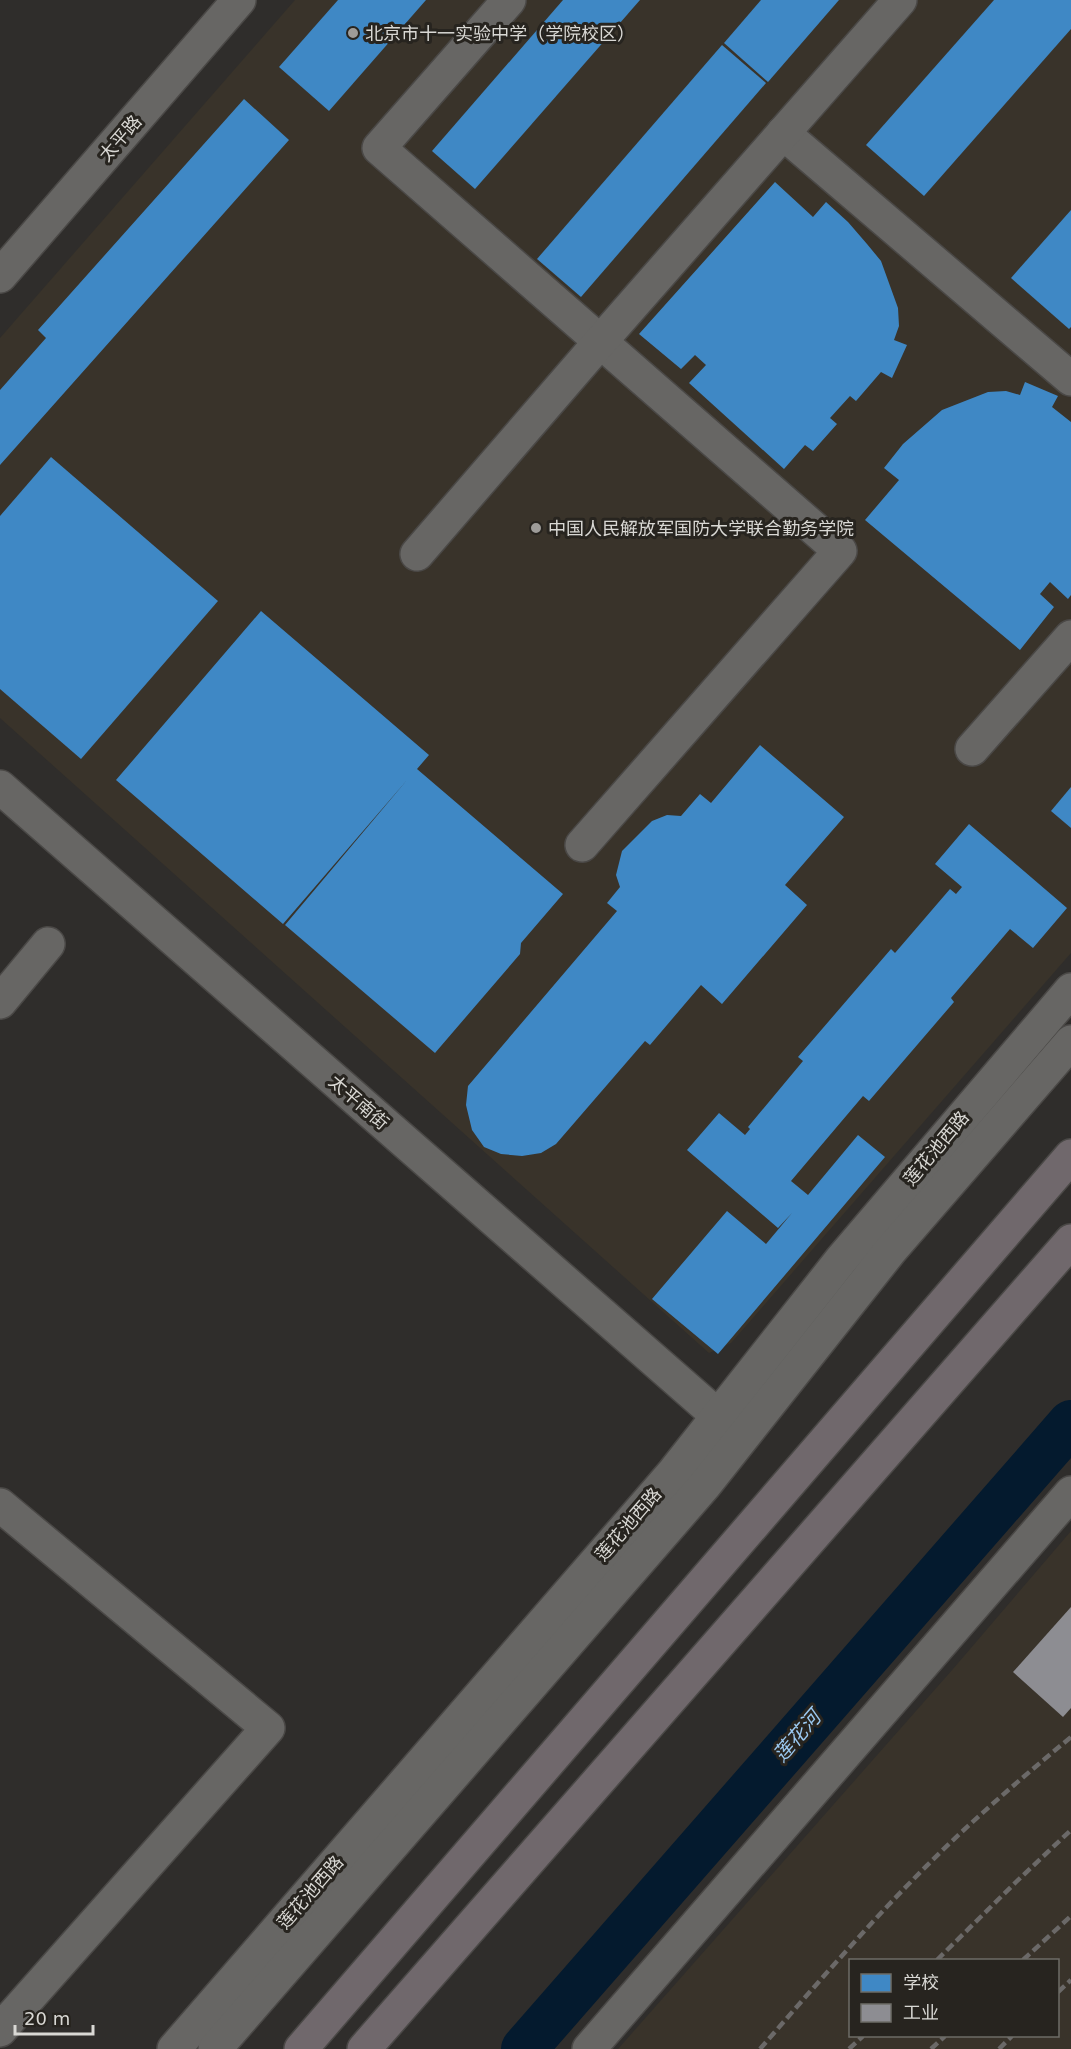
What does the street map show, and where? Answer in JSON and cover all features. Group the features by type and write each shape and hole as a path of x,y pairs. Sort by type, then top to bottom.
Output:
{"highway":[{"path":"301,2049 1071,1156"},
{"path":"364,2049 1068,1244"}],"street":[{"name":"太平路","path":"0,276 239,0"},
{"path":"509,0 379,148 840,551 582,845"},
{"path":"417,554 900,0"},
{"path":"783,133 1071,379"},
{"path":"972,748 1071,637"},
{"name":"太平南街","path":"0,788 718,1416"},
{"path":"0,1002 48,944"},
{"name":"莲花池西路","path":"174,2049 674,1472 841,1260 1071,990"},
{"name":"莲花池西路","path":"215,2049 704,1486 890,1251 1071,1042"},
{"path":"589,2049 1071,1493"},
{"path":"0,1504 268,1728 0,2030"}],"shaded area":[{"name":"中国人民解放军国防大学联合勤务学院","path":"295,0 1071,0 1071,953 731,1343 709,1353 0,718 0,338"},
{"path":"1071,1531 1071,2049 618,2049 953,1669"}],"building: 学校":[{"name":"北京市十一实验中学（学院校区）","path":"338,0 426,0 329,111 279,67"},
{"path":"563,0 640,0 475,189 432,151"},
{"path":"761,0 839,0 768,82 724,43"},
{"path":"994,0 1071,0 1071,29 924,196 866,145"},
{"path":"722,45 766,83 581,297 537,259"},
{"path":"244,99 289,140 0,465 0,390 46,338 38,330"},
{"path":"775,182 813,217 826,202 848,222 881,261 898,308 899,326 894,340 907,345 892,378 881,372 856,401 850,396 830,418 837,424 813,451 805,445 784,469 689,383 706,365 695,355 681,369 639,334"},
{"path":"1071,210 1071,327 1069,329 1011,278"},
{"path":"1025,382 1058,396 1052,407 1071,422 1071,595 1068,599 1050,582 1040,594 1054,607 1020,650 865,520 899,480 884,468 903,444 942,410 988,392 1006,391 1020,395"},
{"path":"51,457 218,601 81,759 0,689 0,516"},
{"path":"261,611 429,755 417,769 563,894 521,943 520,954 435,1053 285,925 407,780 283,924 116,780"},
{"path":"760,745 844,817 785,885 807,905 722,1004 701,985 650,1045 645,1041 556,1144 541,1153 522,1156 501,1154 484,1147 472,1130 466,1105 468,1086 617,911 607,903 620,887 616,875 622,851 652,821 667,815 681,816 700,794 711,803"},
{"path":"1071,787 1071,828 1051,811"},
{"path":"969,824 1067,908 1033,948 1010,929 951,998 954,1002 869,1101 863,1096 791,1181 808,1195 858,1135 885,1157 718,1354 652,1299 727,1211 766,1244 792,1213 778,1228 687,1150 719,1113 745,1135 750,1129 748,1127 803,1061 798,1057 891,949 895,953 950,889 956,894 962,887 935,864"}],"building: 工业":[{"path":"1071,1607 1071,1708 1063,1717 1013,1672"}],"waterway":[{"name":"莲花河","path":"524,2049 1071,1423"}],"railway":[{"path":"760,2049 901,1892 995,1801 1071,1737"},
{"path":"938,1959 1071,1830"},
{"path":"1024,1959 1071,1916"},
{"path":"1059,1991 1071,1980"},
{"path":"849,2049 862,2037"},
{"path":"931,2049 944,2037"},
{"path":"999,2049 1011,2037"}],"place":[{"name":"北京市十一实验中学（学院校区）","path":"353,33"},
{"name":"中国人民解放军国防大学联合勤务学院","path":"536,528"}]}
